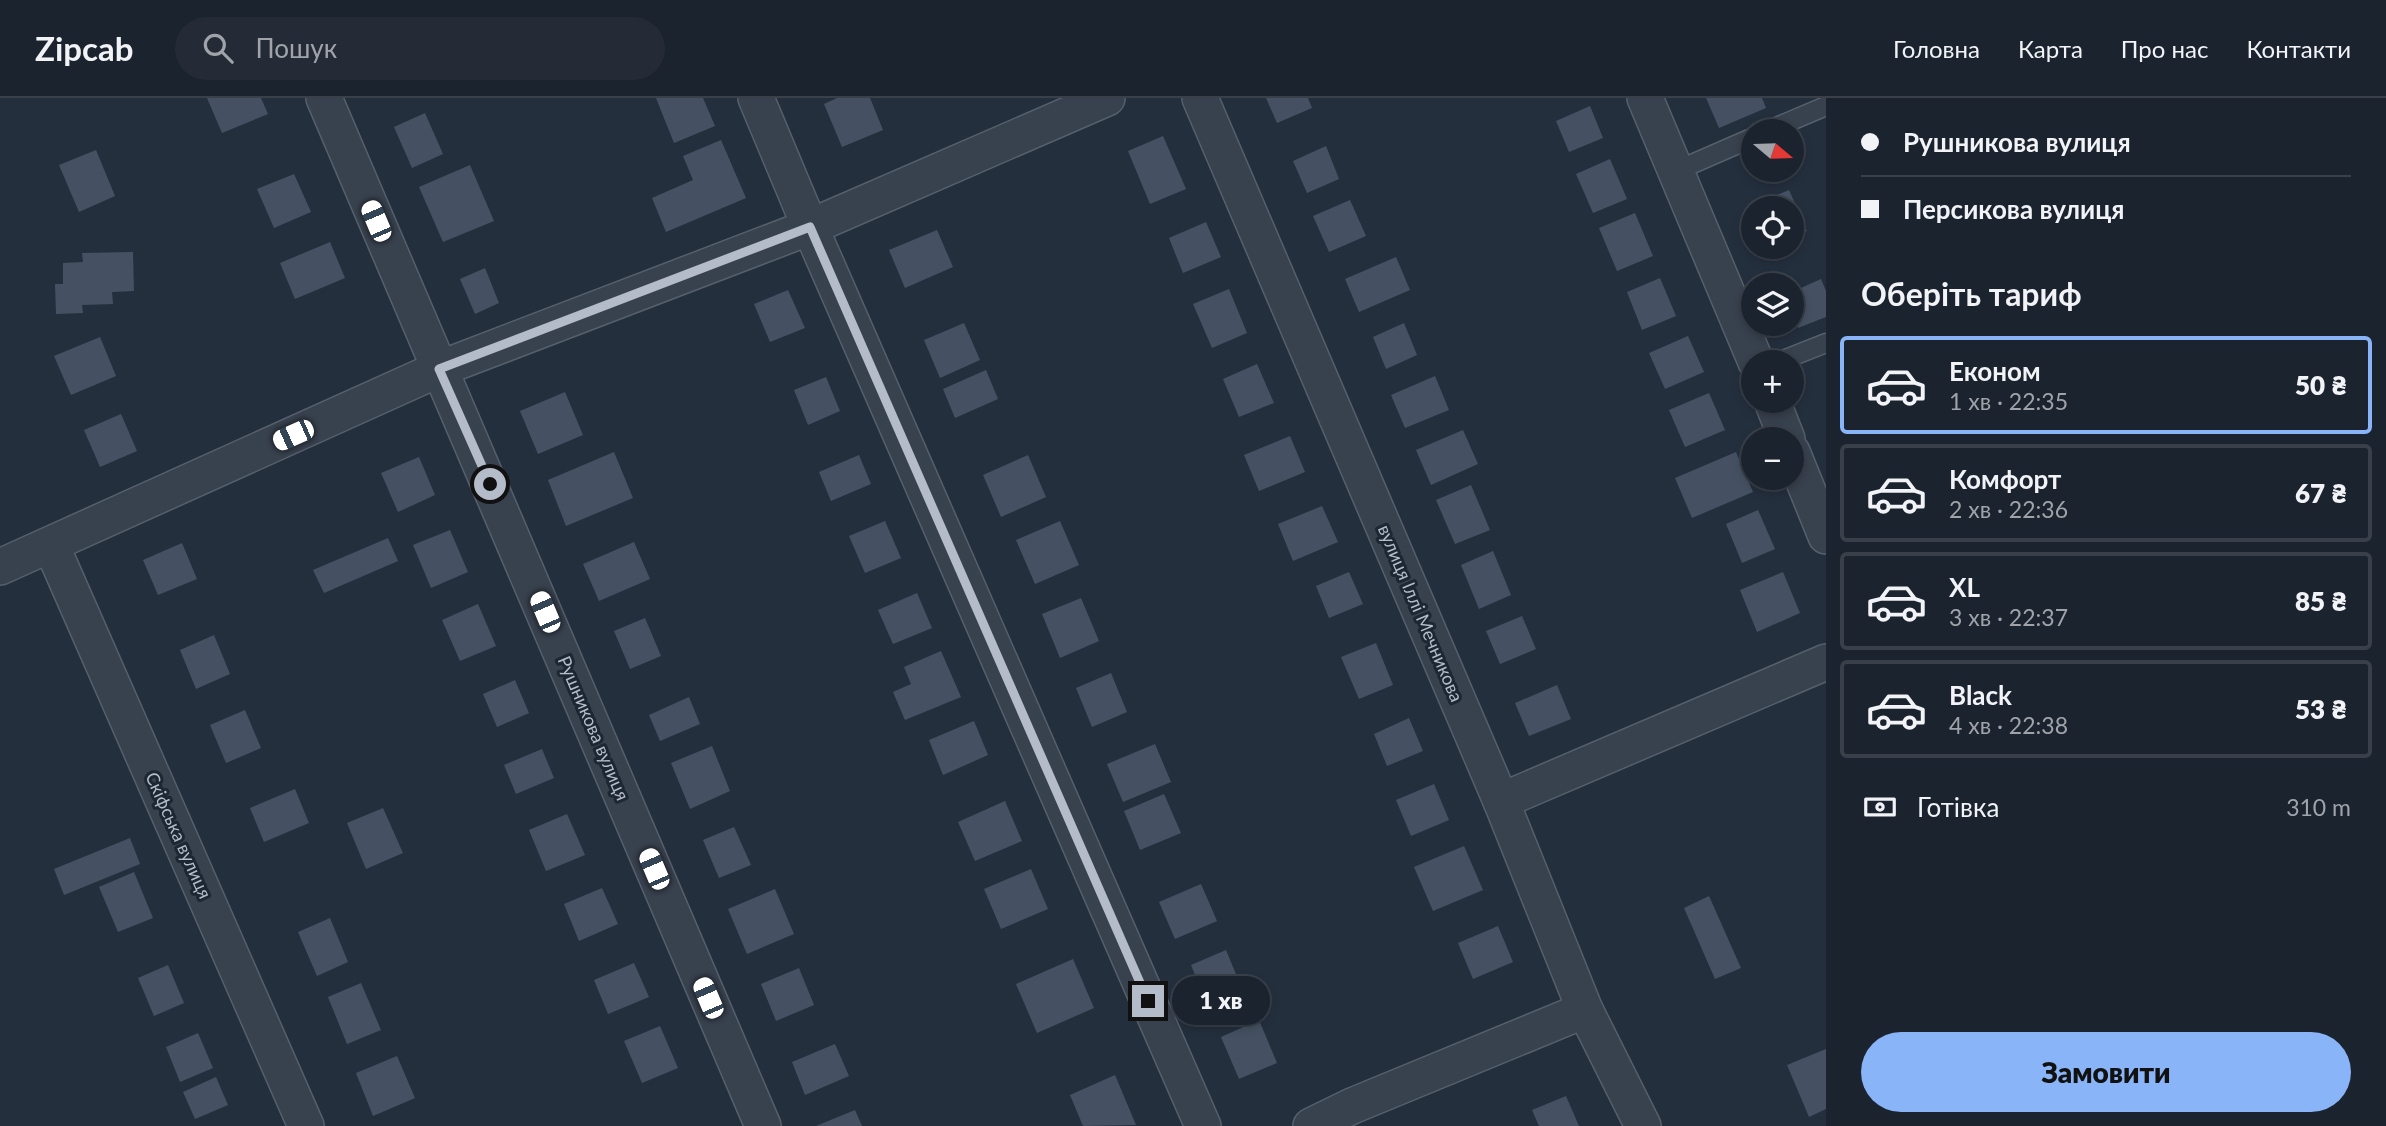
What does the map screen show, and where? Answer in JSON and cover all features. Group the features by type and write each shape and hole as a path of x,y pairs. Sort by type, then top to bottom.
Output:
{"street":[{"name":"Рушникова вулиця","path":"324,98 763,1126"},
{"path":"756,98 1203,1126"},
{"path":"0,567 439,369 810,227 1107,98"},
{"name":"вулиця Іллі Мечникова","path":"1200,98 1501,800 1585,1010 1643,1126"},
{"path":"1645,98 1751,350"},
{"path":"1804,482 1826,536"},
{"name":"Скіфська вулиця","path":"51,545 306,1126"},
{"path":"1501,800 1826,662"},
{"path":"1311,1126 1352,1106 1585,1010"}],"lane":[{"path":"1795,119 1826,106"},
{"path":"1676,171 1741,143"},
{"path":"1804,351 1826,342"}],"building":[{"path":"207,98 261,98 268,114 222,133"},
{"path":"656,98 703,98 715,126 674,143"},
{"path":"837,98 870,98 883,130 842,147 824,104"},
{"path":"1266,98 1308,98 1312,108 1277,123"},
{"path":"1706,98 1762,98 1766,108 1719,128"},
{"path":"1590,106 1603,138 1569,152 1556,121"},
{"path":"425,113 443,154 412,168 394,127"},
{"path":"1163,136 1186,189 1150,204 1128,151"},
{"path":"721,140 746,198 666,232 652,198 693,180 683,156"},
{"path":"1326,146 1339,179 1307,193 1293,161"},
{"path":"96,150 115,196 79,212 59,165"},
{"path":"1610,159 1627,199 1593,213 1576,174"},
{"path":"470,165 494,221 443,242 419,187"},
{"path":"294,174 311,212 274,228 257,189"},
{"path":"1789,190 1792,196 1774,196"},
{"path":"1350,200 1366,236 1329,252 1313,216"},
{"path":"1635,213 1653,256 1617,271 1599,228"},
{"path":"1206,222 1221,257 1183,273 1169,238"},
{"path":"937,230 953,267 905,288 889,250"},
{"path":"330,242 345,278 295,299 280,263"},
{"path":"133,252 134,291 112,292 113,304 82,305 83,313 56,314 55,284 63,284 63,263 83,262 82,253"},
{"path":"1396,257 1410,290 1359,312 1345,279"},
{"path":"485,268 499,303 475,314 460,279"},
{"path":"1660,278 1676,316 1642,330 1627,292"},
{"path":"1821,279 1826,291 1826,317 1804,326 1804,287"},
{"path":"1229,289 1247,333 1212,348 1193,304"},
{"path":"788,290 805,328 770,342 754,304"},
{"path":"964,323 980,360 940,378 924,340"},
{"path":"1404,323 1417,355 1386,369 1373,337"},
{"path":"1688,336 1704,372 1665,389 1649,353"},
{"path":"100,337 116,376 71,395 54,356"},
{"path":"1257,364 1274,403 1239,417 1223,379"},
{"path":"986,370 998,399 955,418 943,389"},
{"path":"1435,376 1449,410 1405,428 1391,395"},
{"path":"826,377 840,411 808,425 794,390"},
{"path":"565,392 583,435 538,454 520,411"},
{"path":"1709,393 1725,430 1685,447 1669,410"},
{"path":"121,414 137,451 100,467 84,430"},
{"path":"1463,430 1478,464 1431,485 1416,450"},
{"path":"1290,436 1305,472 1259,491 1244,455"},
{"path":"614,452 633,498 566,526 548,480"},
{"path":"1736,452 1741,464 1741,490 1753,492 1692,518 1675,478"},
{"path":"859,455 871,484 831,501 819,472"},
{"path":"1028,455 1046,497 1001,517 983,475"},
{"path":"419,457 435,495 398,512 381,473"},
{"path":"1471,485 1490,530 1455,544 1436,500"},
{"path":"1322,506 1338,542 1293,561 1278,524"},
{"path":"1758,510 1775,549 1742,563 1726,524"},
{"path":"885,521 901,558 865,573 849,536"},
{"path":"1060,521 1079,565 1035,584 1016,540"},
{"path":"450,530 468,572 431,588 413,545"},
{"path":"388,538 398,561 324,593 313,570"},
{"path":"634,542 650,579 599,601 583,564"},
{"path":"182,543 197,579 158,595 143,560"},
{"path":"1493,551 1511,595 1479,609 1461,565"},
{"path":"1349,572 1363,604 1329,618 1316,586"},
{"path":"1783,572 1800,613 1757,632 1740,590"},
{"path":"917,593 932,628 893,644 878,610"},
{"path":"1081,598 1099,641 1060,658 1042,614"},
{"path":"478,604 496,646 460,661 442,620"},
{"path":"1522,616 1536,649 1500,664 1486,631"},
{"path":"645,618 661,656 630,669 614,631"},
{"path":"214,635 230,674 196,689 180,650"},
{"path":"1376,643 1393,685 1359,699 1341,657"},
{"path":"941,651 961,697 905,720 893,692 911,684 904,667"},
{"path":"1111,673 1127,712 1092,727 1076,688"},
{"path":"515,680 529,713 497,727 483,694"},
{"path":"1557,685 1571,719 1529,736 1515,703"},
{"path":"689,697 700,724 660,741 649,715"},
{"path":"245,710 261,748 226,763 210,725"},
{"path":"1409,718 1423,751 1387,766 1374,734"},
{"path":"974,721 988,755 943,775 929,740"},
{"path":"1155,744 1171,782 1123,802 1107,764"},
{"path":"712,746 730,791 690,809 671,763"},
{"path":"542,749 554,778 516,794 504,765"},
{"path":"1434,784 1449,820 1411,836 1396,800"},
{"path":"295,789 309,823 264,842 250,808"},
{"path":"1164,794 1181,833 1140,850 1124,811"},
{"path":"1005,801 1022,841 975,861 958,822"},
{"path":"383,808 403,853 366,869 347,823"},
{"path":"567,814 585,855 546,871 529,830"},
{"path":"734,827 751,865 719,878 703,840"},
{"path":"130,838 140,864 64,895 54,869"},
{"path":"1464,846 1483,890 1433,911 1414,867"},
{"path":"1031,869 1048,909 1001,929 984,889"},
{"path":"134,872 153,918 118,932 99,887"},
{"path":"1201,884 1217,921 1175,939 1159,902"},
{"path":"602,888 618,924 579,941 564,904"},
{"path":"775,889 794,934 747,954 728,909"},
{"path":"1709,896 1741,968 1715,979 1684,908"},
{"path":"330,918 348,962 317,976 298,932"},
{"path":"1498,926 1513,962 1473,979 1458,943"},
{"path":"1226,950 1245,996 1210,1011 1191,965"},
{"path":"1073,959 1094,1008 1037,1033 1016,984"},
{"path":"634,963 649,997 608,1014 594,980"},
{"path":"168,965 184,1003 154,1016 138,978"},
{"path":"799,968 814,1005 776,1021 761,984"},
{"path":"361,983 381,1030 347,1044 328,997"},
{"path":"1259,1020 1277,1063 1239,1079 1221,1037"},
{"path":"660,1026 678,1068 642,1083 624,1041"},
{"path":"198,1033 213,1068 180,1082 166,1047"},
{"path":"835,1044 849,1076 805,1095 792,1062"},
{"path":"1826,1049 1826,1109 1809,1117 1787,1065"},
{"path":"397,1056 415,1098 373,1116 356,1073"},
{"path":"1115,1075 1136,1125 1083,1126 1070,1095"},
{"path":"216,1077 228,1105 195,1119 183,1092"},
{"path":"1566,1096 1579,1126 1539,1126 1532,1110"},
{"path":"855,1110 862,1126 816,1126"}],"route":[{"path":"490,484 439,369 810,227 1148,1001"}]}
